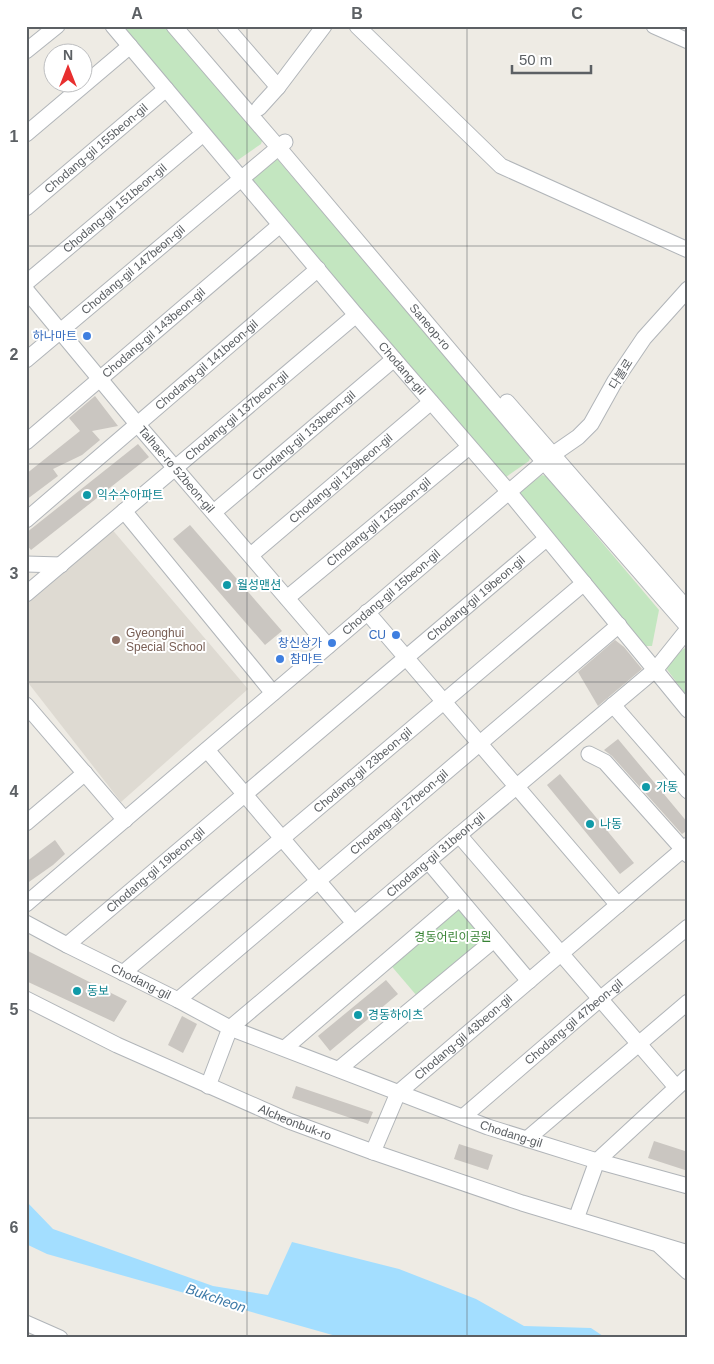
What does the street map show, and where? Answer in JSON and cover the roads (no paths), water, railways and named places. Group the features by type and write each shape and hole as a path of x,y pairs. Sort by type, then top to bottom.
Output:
{"street":[{"path":"26,51 57,26"},
{"name":"Chodang-gil","path":"113,26 356,315 509,492 688,710"},
{"name":"Saneop-ro","path":"174,26 281,144 548,458 688,628"},
{"name":"Saneop-ro","path":"187,26 259,108 281,144"},
{"path":"226,26 278,87"},
{"path":"259,108 278,87 324,26"},
{"path":"357,26 501,166 688,250"},
{"path":"663,28 688,41"},
{"path":"26,134 130,46"},
{"name":"Chodang-gil 155beon-gil","path":"26,208 166,89"},
{"name":"Chodang-gil 151beon-gil","path":"26,283 203,134"},
{"name":"Chodang-gil 147beon-gil","path":"26,360 242,180 281,144"},
{"name":"Chodang-gil 143beon-gil","path":"26,442 280,225"},
{"name":"Chodang-gil 141beon-gil","path":"26,520 318,269"},
{"name":"다불로","path":"509,492 548,458 578,437 592,424 615,381 644,338 688,289"},
{"name":"Talhae-ro 52beon-gil","path":"26,290 102,378 138,425 328,646"},
{"name":"Chodang-gil 137beon-gil","path":"26,594 356,315"},
{"name":"Chodang-gil 133beon-gil","path":"214,512 394,359"},
{"name":"Chodang-gil 129beon-gil","path":"251,555 431,402"},
{"name":"Chodang-gil 125beon-gil","path":"287,598 469,447"},
{"name":"Saneop-ro","path":"548,458 688,610"},
{"name":"Chodang-gil 15beon-gil","path":"26,904 509,492"},
{"path":"124,511 273,693"},
{"name":"Chodang-gil 19beon-gil","path":"67,945 546,538"},
{"path":"26,564 61,565"},
{"name":"Chodang-gil 23beon-gil","path":"123,972 584,583"},
{"path":"367,612 618,905"},
{"name":"Chodang-gil 27beon-gil","path":"178,1000 619,625"},
{"name":"Chodang-gil 31beon-gil","path":"230,1028 656,669 688,628"},
{"path":"26,705 125,820"},
{"path":"613,705 688,791"},
{"path":"207,750 354,923"},
{"path":"589,754 605,762 686,850"},
{"path":"26,823 85,773"},
{"path":"459,835 676,1087"},
{"name":"Chodang-gil 43beon-gil","path":"398,1094 528,981 686,850"},
{"path":"428,862 528,981"},
{"path":"285,1048 459,899"},
{"name":"Chodang-gil","path":"26,923 230,1028 488,1127 597,1161 688,1186"},
{"name":"Chodang-gil 47beon-gil","path":"463,1117 600,999 688,927"},
{"path":"339,1069 494,940"},
{"name":"Alcheonbuk-ro","path":"26,999 116,1045 289,1121 522,1203 688,1253"},
{"path":"527,1140 688,1002"},
{"path":"208,1086 230,1028"},
{"path":"576,1219 597,1161 688,1077"},
{"path":"373,1152 398,1094"},
{"path":"659,1245 688,1272"},
{"path":"26,1323 60,1338"}],"water":[{"name":"Bukcheon","path":"26,1201 53,1229 213,1286 268,1295 292,1242 399,1269 476,1299 524,1326 591,1328 606,1338 343,1338 47,1254 26,1244"}],"place":[{"name":"하나마트","path":"87,336"},
{"name":"익수수아파트","path":"87,495"},
{"name":"월성맨션","path":"227,585"},
{"name":"CU","path":"396,635"},
{"name":"Gyeonghui Special School","path":"116,640"},
{"name":"창신상가","path":"332,643"},
{"name":"참마트","path":"280,659"},
{"name":"가동","path":"646,787"},
{"name":"나동","path":"590,824"},
{"name":"동보","path":"77,991"},
{"name":"경동하이츠","path":"358,1015"}],"park label":[{"name":"경동어린이공원","path":"453,937"}]}
